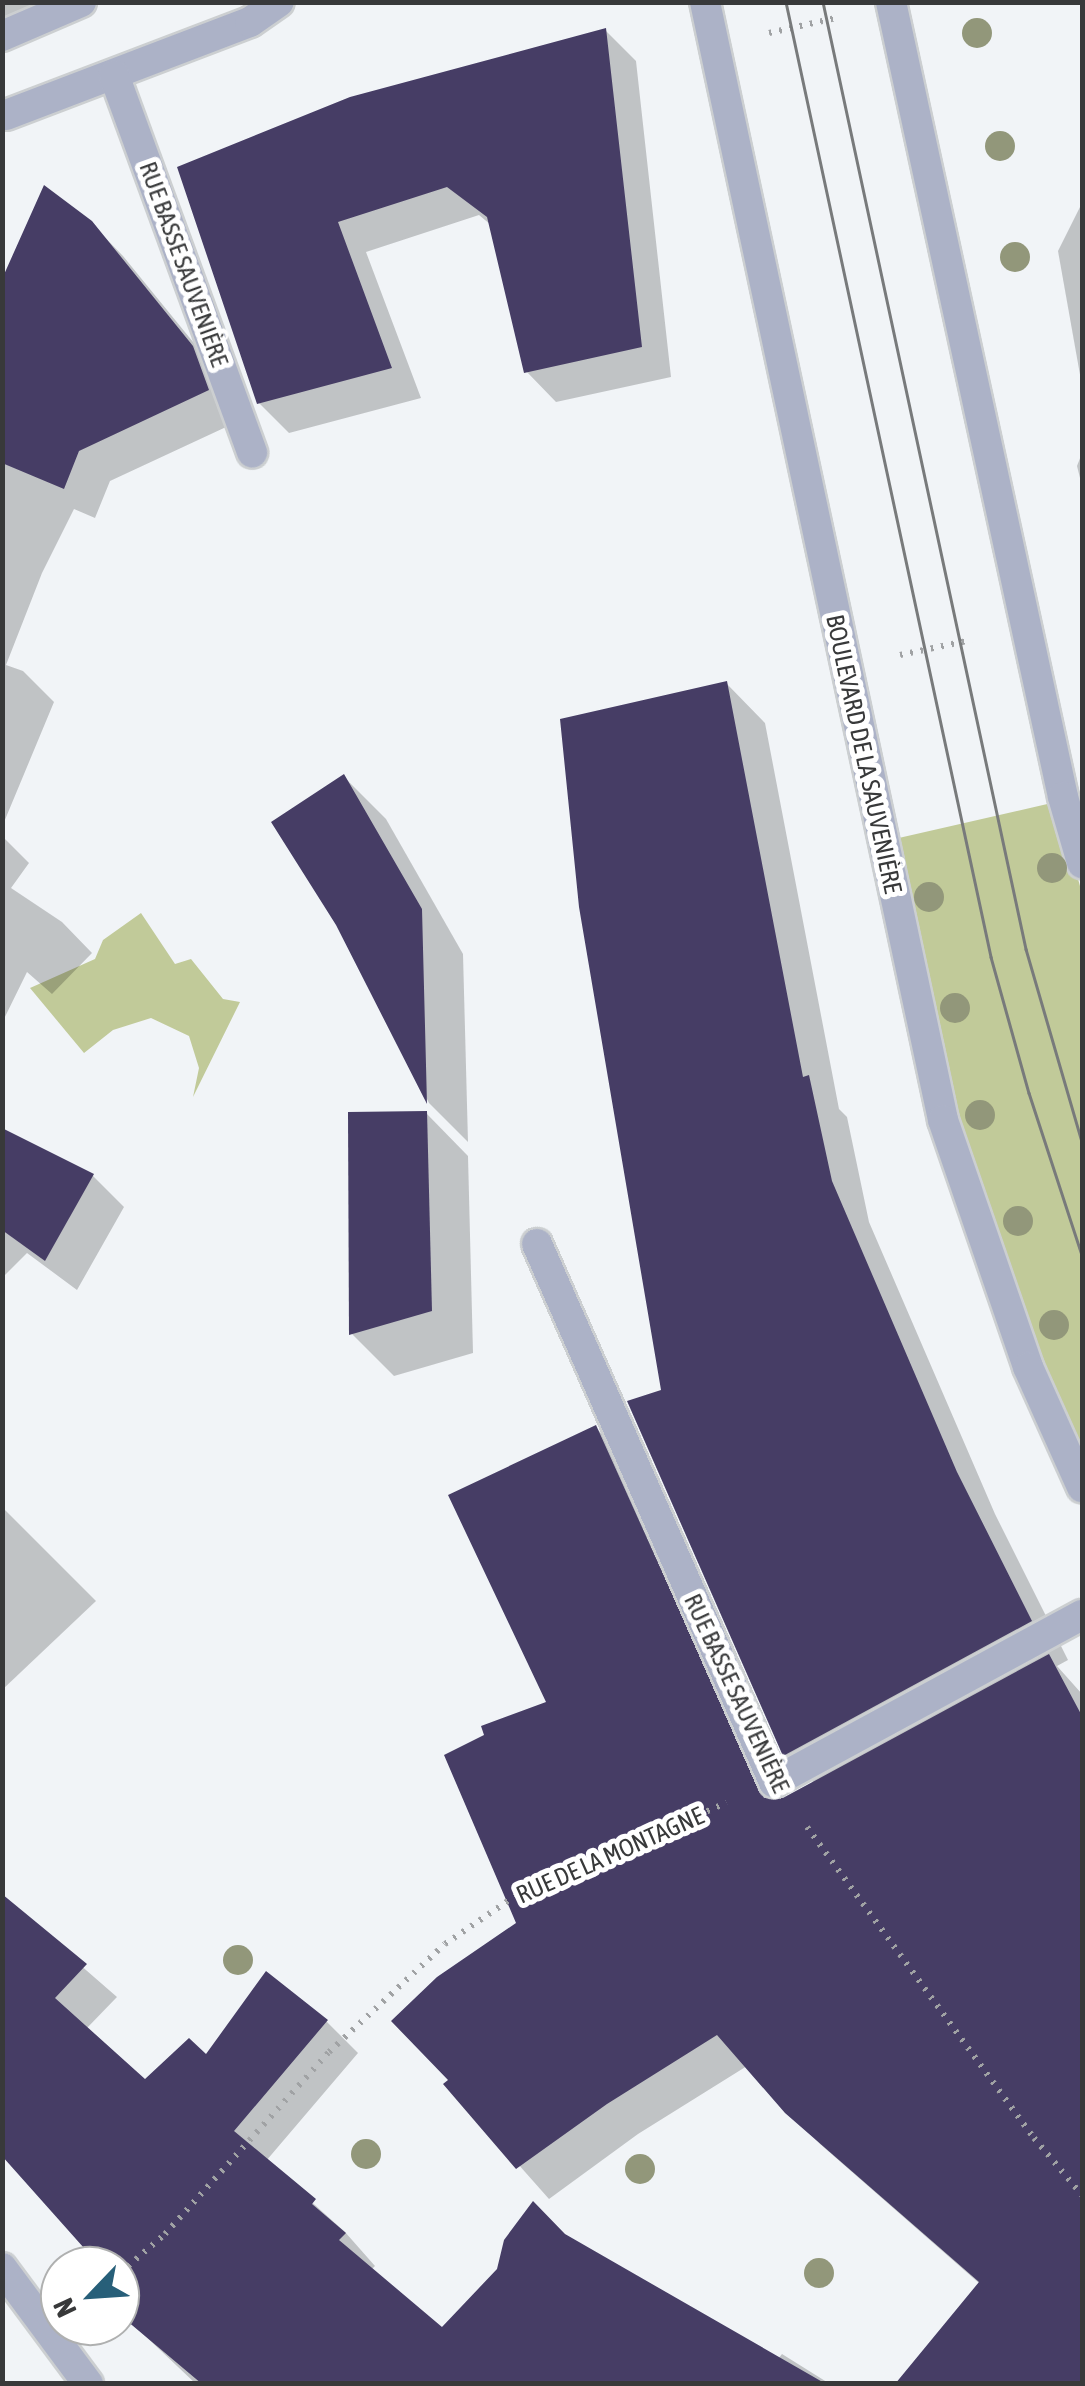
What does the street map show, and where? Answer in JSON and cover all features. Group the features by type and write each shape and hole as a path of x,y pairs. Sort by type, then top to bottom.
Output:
{"street":[{"path":"2,36 81,2"},
{"path":"6,114 250,22 279,2"},
{"name":"BOULEVARD DE LA SAUVENIÈRE","path":"705,2 943,1120 1028,1367 1082,1486"},
{"path":"892,4 1063,797 1082,862"},
{"name":"RUE BASSE SAUVENIÈRE","path":"114,75 252,453"},
{"name":"RUE BASSE SAUVENIÈRE","path":"537,1244 774,1782"},
{"path":"774,1782 1082,1614"},
{"path":"2,2268 88,2384"}],"path":[{"path":"714,46 892,4"},
{"path":"845,666 1027,629"},
{"name":"RUE BASSE SAUVENIÈRE","path":"774,1782 1034,2138 1082,2195"},
{"name":"RUE DE LA MONTAGNE","path":"140,2256 165,2234 329,2052 445,1944 516,1896 774,1782"}],"green space":[{"path":"1056,802 1082,893 1082,1464 1036,1365 949,1118 890,840"},
{"path":"141,913 175,964 191,959 223,999 240,1002 193,1097 199,1068 189,1036 151,1018 113,1030 84,1053 30,988 95,959 103,940"}],"building":[{"path":"606,28 642,347 524,373 487,217 447,187 338,222 392,368 257,404 177,167 350,97"},
{"path":"44,185 92,221 193,346 209,390 79,451 64,489 2,463 2,279"},
{"path":"727,681 803,1077 809,1075 832,1181 957,1472 1032,1621 783,1756 627,1401 661,1390 579,907 560,719"},
{"path":"344,774 422,909 427,1104 336,925 271,822"},
{"path":"427,1111 432,1311 349,1335 348,1112"},
{"path":"2,1128 94,1174 45,1261 2,1230"},
{"path":"596,1425 764,1798 783,1798 1049,1654 1082,1716 1082,2384 895,2384 979,2282 785,2113 717,2035 607,2104 516,2169 443,2084 448,2080 391,2021 437,1977 516,1923 444,1755 484,1735 481,1726 546,1702 448,1495"},
{"path":"2,1894 87,1964 55,1998 145,2079 189,2038 206,2054 266,1971 328,2020 234,2131 316,2199 312,2204 346,2233 339,2240 442,2327 497,2269 504,2240 533,2201 565,2234 826,2384 202,2384 140,2332 140,2246 82,2246 2,2156"}],"tram line":[{"path":"786,2 991,957 1029,1093 1082,1255"},
{"path":"823,2 1026,949 1082,1142"}]}
